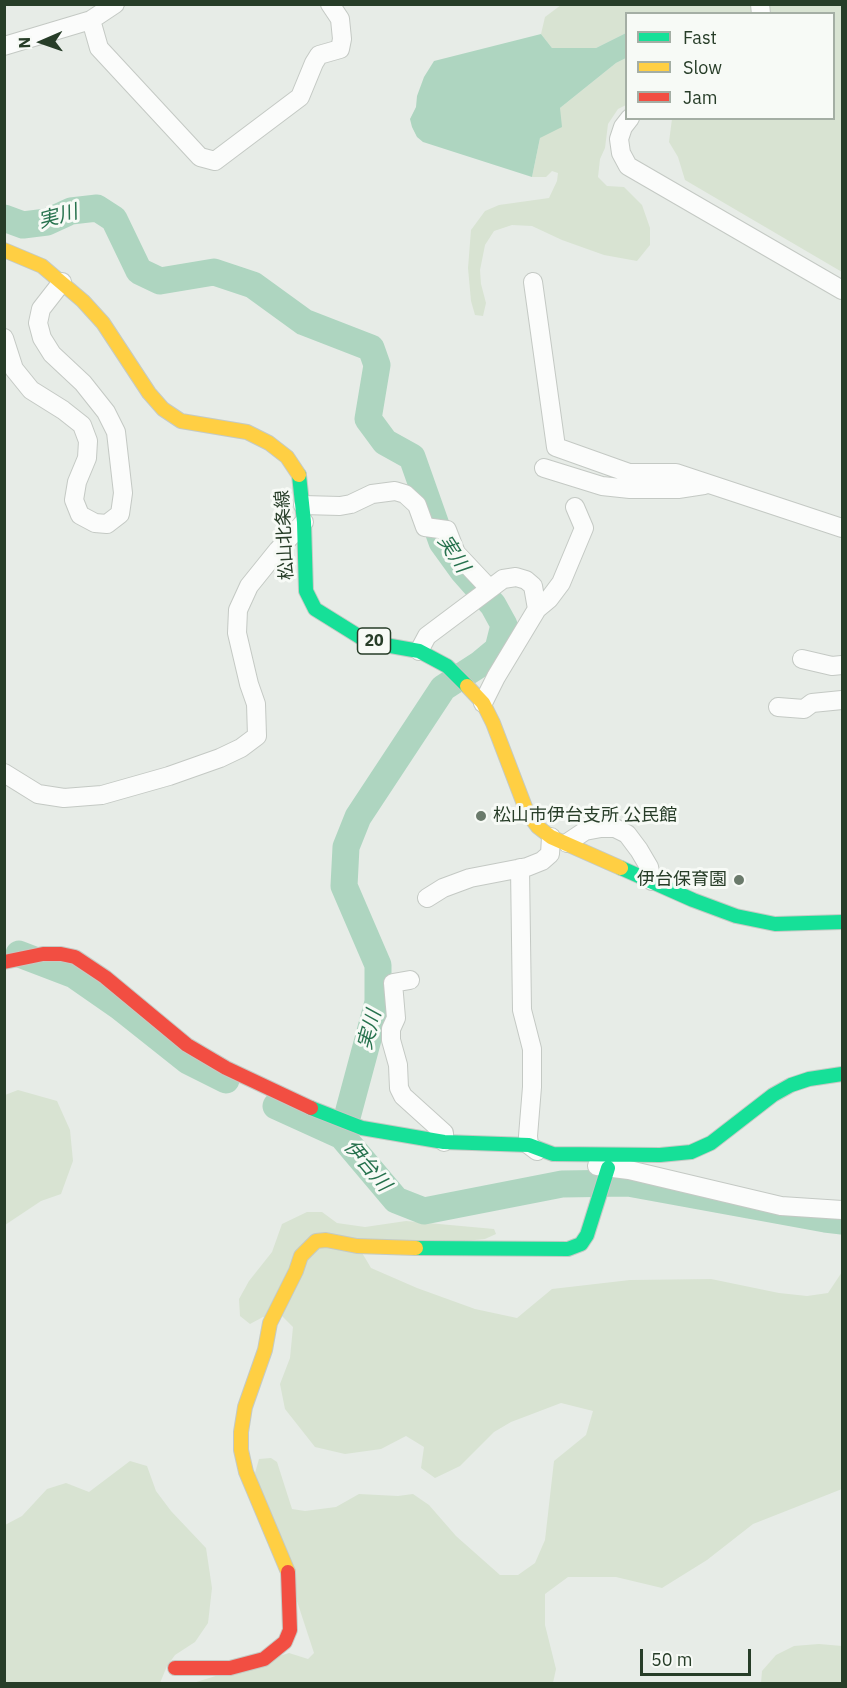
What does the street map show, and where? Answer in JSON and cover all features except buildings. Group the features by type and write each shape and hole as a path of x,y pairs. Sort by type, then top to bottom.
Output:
{"street":[{"path":"4,46 91,20 115,4"},
{"path":"91,20 99,48 200,157 215,161 300,97 319,55 340,49 342,39 340,19 330,4"},
{"path":"629,120 623,128 620,139 621,153 628,166 843,290"},
{"name":"松山北条線","path":"4,250 42,267 84,301 103,323 149,393 163,409 181,421 202,426 224,426 247,432 269,443 287,457 299,474 304,513 306,591 315,609 360,637 385,645 419,651 447,666 470,688 483,703 493,723 527,812 538,827 559,840 693,900 736,916 775,924 843,922"},
{"path":"4,338 14,369 31,390 82,425 88,441 87,458 77,482 75,500 80,515 95,523 107,524 120,514 123,493 116,432 106,412 83,383 52,354 42,338 38,323 40,309 62,282"},
{"path":"533,282 556,447 629,473 676,474 843,528"},
{"path":"544,468 602,486 630,489 678,489 706,485"},
{"path":"6,773 38,794 64,798 102,795 170,776 220,758 241,748 257,736 256,704 237,633 238,610 249,586 304,513 351,504 372,494 395,491 405,494 417,505 425,527 447,530 456,553 484,592"},
{"path":"483,703 537,609 549,599 561,583 584,528 575,507"},
{"path":"419,651 428,636 503,579 516,577 526,580 533,586 537,609"},
{"path":"802,659 832,666 843,665"},
{"path":"778,707 804,709 812,703 843,700"},
{"path":"427,898 443,888 470,878 542,861 550,854 559,840 601,828 615,828 627,834 649,867 652,881"},
{"path":"520,868 522,1010 532,1049 529,1145"},
{"path":"4,962 43,954 75,957 105,977 187,1045 226,1068 303,1105 362,1128 444,1142 529,1145 553,1154 660,1155 691,1152 711,1143 773,1095 791,1085 809,1078 843,1074"},
{"path":"410,980 393,983 396,1018 391,1029 391,1040 398,1065 399,1088 403,1096 444,1133 444,1142"},
{"path":"529,1145 549,1161 607,1172 629,1170 781,1206 843,1210"},
{"path":"175,1668 230,1668 264,1659 285,1642 290,1630 289,1576 246,1472 241,1432 245,1407 265,1350 270,1323 301,1256 308,1247 316,1241 326,1240 357,1246 389,1248 568,1249 580,1244 587,1234 607,1172"}],"shaded area":[{"path":"561,5 842,5 842,272 685,180 678,157 669,142 672,120 835,120 835,12 625,12 625,34 596,48 552,48 541,34 545,17"},
{"path":"541,34 552,48 596,48 625,34 625,58 616,63 560,108 562,127 540,138 532,177 423,142 417,137 412,127 410,119 416,107 417,96 424,77 434,61"},
{"path":"625,58 625,106 618,109 608,124 598,177 607,186 624,187 642,205 650,228 650,245 637,261 604,255 532,226 512,225 494,231 485,245 480,270 486,303 483,316 475,315 471,301 468,268 471,230 485,211 499,205 549,198 558,173 552,171 546,177 532,177 540,138 560,108 616,63"},
{"path":"18,1090 57,1101 70,1130 73,1161 61,1194 41,1201 5,1225 5,1095"},
{"path":"307,1212 322,1212 337,1223 365,1227 406,1221 494,1229 496,1234 485,1239 361,1251 371,1268 417,1288 475,1309 517,1318 552,1289 630,1280 711,1279 779,1293 807,1296 828,1293 842,1272 842,1489 753,1524 707,1560 662,1588 616,1577 568,1577 545,1594 545,1625 556,1669 553,1683 190,1684 289,1653 308,1659 314,1653 255,1473 259,1459 271,1458 277,1462 292,1509 305,1511 336,1507 359,1494 398,1496 413,1494 429,1505 456,1536 500,1575 518,1575 535,1563 545,1540 554,1461 586,1435 593,1411 561,1403 511,1422 494,1432 460,1466 435,1478 421,1468 424,1447 406,1436 381,1449 345,1454 315,1447 285,1409 280,1384 290,1358 293,1327 282,1316 263,1317 250,1324 240,1316 239,1299 249,1281 272,1252 282,1224"},
{"path":"130,1461 147,1466 156,1491 171,1511 206,1548 212,1588 208,1623 195,1642 175,1655 167,1666 160,1683 5,1684 5,1525 22,1516 47,1489 66,1483 89,1492"},
{"path":"819,1644 842,1646 842,1683 761,1683 762,1671 776,1655 794,1646"}],"waterway":[{"name":"実川","path":"4,218 23,225 47,222 71,211 97,208 114,219 139,271 160,281 214,272 253,285 304,322 371,348 377,365 368,419 385,442 412,457 442,542 463,571 493,605 504,625 498,649 480,664 443,688 358,817 346,847 344,886 378,965 378,1002 342,1136"},
{"name":"伊台川","path":"19,954 74,975 120,1007 188,1061 226,1080"},
{"name":"伊台川","path":"276,1106 342,1136 396,1200 424,1211 562,1184 628,1183 842,1221"}],"traffic: fast":[{"path":"299,475 304,522 306,591 315,609 360,637 385,645 419,651 447,666 467,686"},
{"path":"621,868 736,916 775,924 842,922"},
{"path":"311,1108 362,1128 444,1142 529,1145 553,1154 660,1155 691,1152 711,1143 773,1095 791,1085 809,1079 842,1074"},
{"path":"416,1248 568,1249 581,1244 587,1235 608,1168"}],"traffic: slow":[{"path":"4,250 42,266 83,301 103,323 149,393 163,409 181,421 247,432 269,443 287,457 299,475"},
{"path":"467,686 483,703 527,812 538,827 551,837 621,868"},
{"path":"288,1572 246,1472 241,1450 245,1407 265,1350 270,1323 301,1256 316,1241 326,1240 357,1246 416,1248"}],"traffic: jam":[{"path":"4,962 43,954 75,957 105,977 187,1045 226,1068 311,1108"},
{"path":"175,1668 230,1668 264,1659 285,1642 290,1630 288,1572"}],"place":[{"name":"松山市伊台支所 公民館","path":"481,816"},
{"name":"伊台保育園","path":"739,880"}]}
